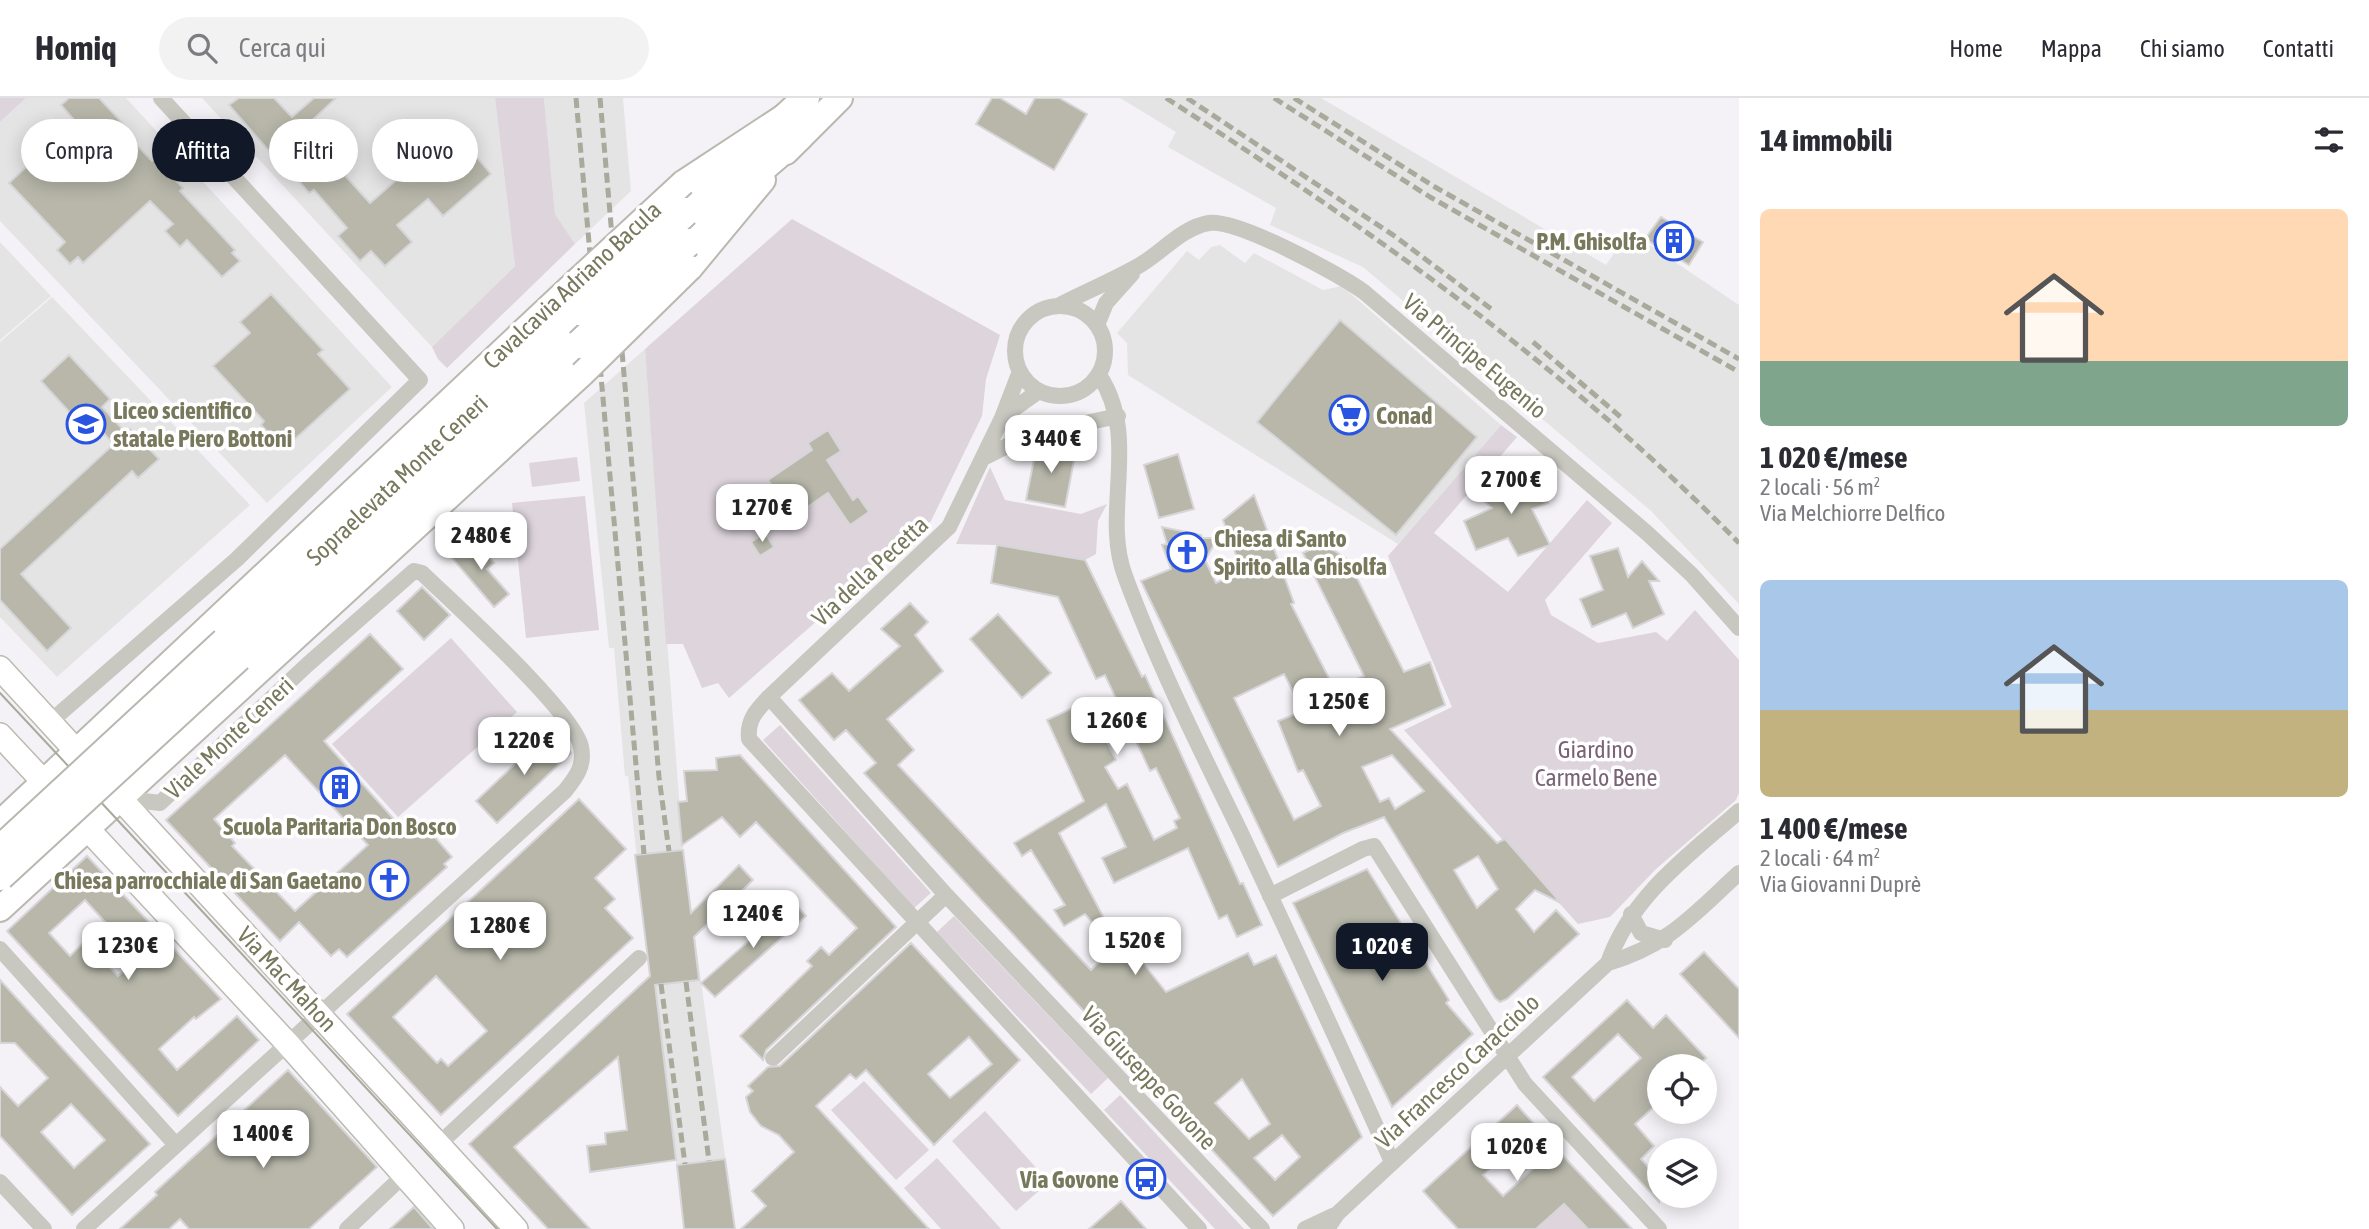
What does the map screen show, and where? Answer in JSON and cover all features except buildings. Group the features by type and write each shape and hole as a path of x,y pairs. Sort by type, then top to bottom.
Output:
{"highway":[{"name":"Sopraelevata Monte Ceneri","path":"0,876 579,311 685,212 800,115"},
{"name":"Cavalcavia Adriano Bacula","path":"493,421 580,344 688,256 800,115"},
{"name":"Sopraelevata Monte Ceneri","path":"0,850 493,421"}],"main road":[{"name":"Cavalcavia Adriano Bacula","path":"76,751 682,183 800,115 840,98"},
{"name":"Cavalcavia Adriano Bacula","path":"120,798 582,374 688,256"},
{"name":"Via Mac Mahon","path":"0,668 516,1229"},
{"name":"Via Mac Mahon","path":"0,735 288,1043 403,1177 452,1229"},
{"path":"0,823 76,751"},
{"path":"0,909 120,798"},
{"path":"0,828 19,830 34,841 40,853 37,874"}],"street":[{"path":"50,722 237,559 420,380 161,98"},
{"name":"Via Principe Eugenio","path":"1058,306 1141,265 1194,228 1206,223 1222,223 1345,279 1647,533 1692,575 1739,628"},
{"name":"Via Principe Eugenio","path":"1097,325 1106,303 1141,265"},
{"path":"1020,371 1039,391 1055,396 1072,394 1087,387 1099,375 1106,351 1097,325 1080,310 1058,306"},
{"name":"Via della Pecetta","path":"917,925 749,739 748,729 753,715 769,697 939,539 958,512 1002,418 1020,371 1015,349 1021,328 1037,312 1058,306"},
{"path":"1099,375 1111,393 1118,416 1119,549 1124,574 1166,676 1392,1161"},
{"name":"Via della Pecetta","path":"1002,418 1039,391"},
{"path":"984,458 1029,435 1118,416"},
{"name":"Viale Monte Ceneri","path":"120,798 160,803 414,571 422,573 563,715 581,746 582,761 578,774 565,790 319,1014"},
{"name":"Via Giuseppe Govone","path":"769,697 946,895 1262,1229"},
{"name":"Via Francesco Caracciolo","path":"1327,1229 1337,1214 1392,1161 1608,963 1631,914 1664,877 1739,811"},
{"path":"1270,896 1374,846 1525,1084 1659,1229"},
{"name":"Via Francesco Caracciolo","path":"1608,963 1644,951 1665,940 1739,873"},
{"path":"773,1058 946,895"},
{"path":"1631,914 1641,933 1665,940"},
{"path":"917,925 1199,1229"},
{"path":"0,948 176,1145"},
{"path":"438,1145 639,958"},
{"path":"84,1229 319,1014"},
{"path":"347,1229 403,1177"},
{"path":"0,1182 44,1229"},
{"name":"Via Francesco Caracciolo","path":"1305,1229 1337,1214"}],"shaded area":[{"path":"26,98 126,98 152,126 152,182 203,182 392,387 267,503 0,221 0,122"},
{"path":"202,98 495,98 515,266 432,347 280,182 358,182 358,119 269,119 269,171 255,155 255,119 221,119"},
{"path":"544,98 623,98 631,191 575,244 555,214"},
{"path":"1120,98 1321,98 1606,265 1629,231 1739,305 1739,604 1651,511 1363,267 1270,225 1276,208 1168,147 1176,132"},
{"path":"0,242 51,296 0,340"},
{"path":"1220,245 1245,263 1254,253 1323,290 1342,286 1501,425 1398,544 1128,375 1127,343 1117,333 1187,251 1199,260 1211,247"},
{"name":"Liceo scientifico statale Piero Bottoni","path":"52,297 250,505 57,677 0,617 0,342"},
{"path":"645,349 683,850 735,1229 684,1229 655,985 650,978 628,776 625,776 614,648 609,648 584,403"}],"green space":[{"path":"0,98 26,98 0,122"},
{"path":"495,98 544,98 555,214 575,244 447,368 432,347 515,266"},
{"path":"792,219 1000,335 986,379 982,416 931,521 729,698 718,683 702,688 683,644 666,644 645,349","holes":["828,430 841,450 827,460 853,500 858,497 869,512 849,525 828,493 793,516 768,480 804,455 819,460 808,443"]},
{"name":"Giardino Carmelo Bene","path":"1501,425 1517,437 1434,533 1508,592 1587,500 1612,523 1545,600 1551,615 1598,643 1656,632 1667,641 1695,610 1739,660 1739,793 1736,800 1656,869 1610,917 1578,924 1404,730 1452,707 1388,556"},
{"path":"577,457 580,481 532,487 529,463"},
{"path":"990,467 1005,500 1081,514 1107,504 1098,521 1096,554 1085,560 997,545 956,544"},
{"path":"585,496 599,630 526,638 512,503"},
{"path":"451,638 517,712 398,817 332,744"},
{"path":"780,725 931,893 914,908 763,740"},
{"path":"954,916 1108,1078 1091,1094 937,932"},
{"path":"864,1081 929,1150 896,1180 831,1110"},
{"path":"1120,1095 1244,1229 1215,1229 1104,1110"},
{"path":"985,1111 1049,1182 1016,1211 952,1141"},
{"path":"937,1158 1001,1229 941,1229 904,1188"},
{"path":"1564,1204 1588,1229 1537,1229"}],"tram line":[{"path":"0,693 71,769"},
{"path":"98,799 497,1229"}],"railway":[{"path":"576,98 644,854"},
{"path":"600,98 659,777 669,851"},
{"path":"1166,98 1319,199 1465,304 1605,417 1673,478 1739,543"},
{"path":"1187,98 1396,237 1494,311"},
{"path":"1274,98 1430,197 1739,372"},
{"path":"1294,98 1435,187 1739,359"},
{"path":"1533,342 1623,419"},
{"path":"686,982 709,1161"},
{"path":"661,984 685,1164"}],"place":[{"name":"P.M. Ghisolfa","path":"1674,241"},
{"name":"Conad","path":"1349,415"},
{"name":"Liceo scientifico statale Piero Bottoni","path":"86,424"},
{"name":"Chiesa di Santo Spirito alla Ghisolfa","path":"1187,552"},
{"name":"Scuola Paritaria Don Bosco","path":"340,787"},
{"name":"Chiesa parrocchiale di San Gaetano","path":"389,880"},
{"name":"Via Govone","path":"1146,1179"}]}
